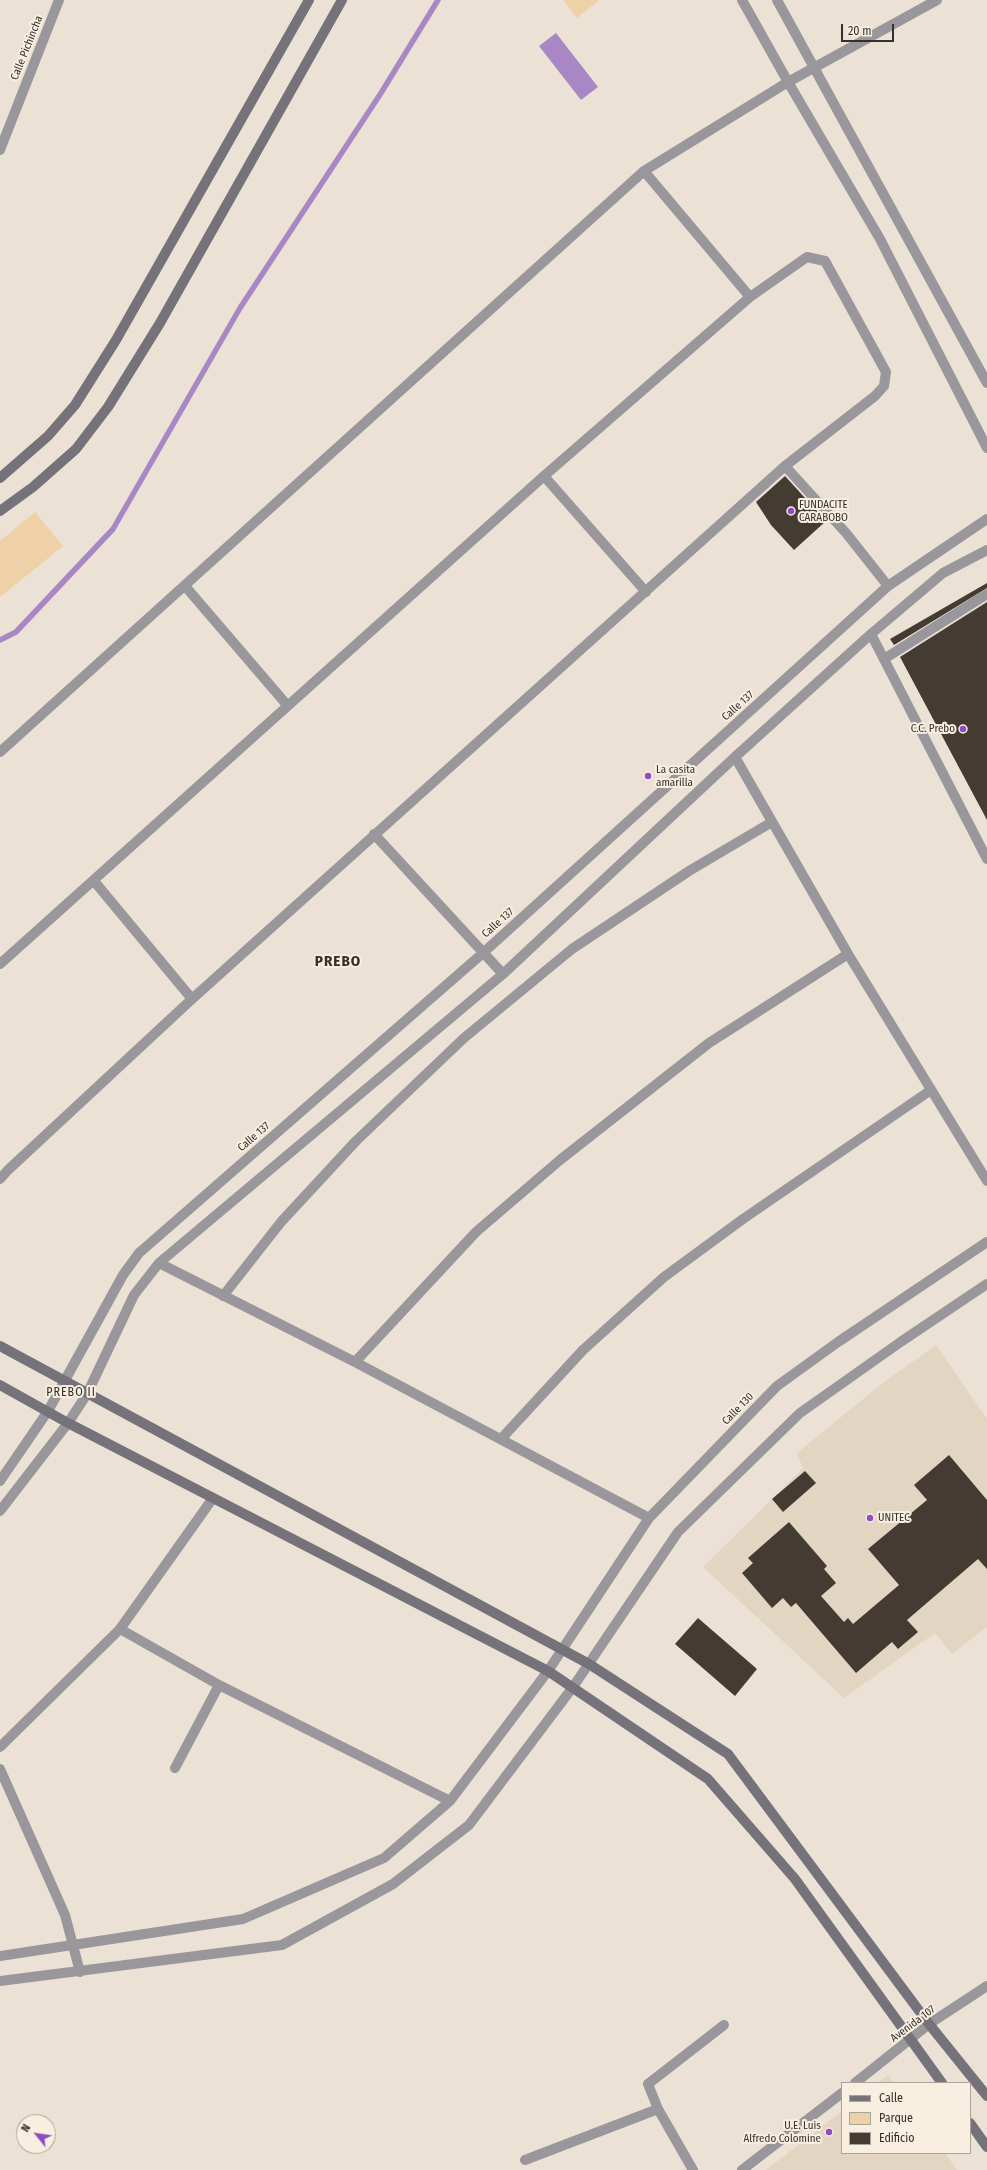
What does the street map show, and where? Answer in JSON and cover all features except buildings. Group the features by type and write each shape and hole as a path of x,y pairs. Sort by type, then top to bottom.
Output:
{"street":[{"name":"Calle Pichincha","path":"0,150 60,0"},
{"path":"0,478 48,436 75,405 116,340 309,0"},
{"path":"0,511 33,487 76,449 108,407 160,323 342,0"},
{"path":"742,0 880,239 987,448"},
{"path":"777,0 987,383"},
{"path":"0,752 644,171 788,82 937,0"},
{"path":"644,171 750,297"},
{"path":"0,964 544,476 750,297 808,256 824,261 886,372 884,386 875,396 785,466 374,834 192,999 0,1179"},
{"path":"785,466 846,533 888,586"},
{"path":"544,476 646,592"},
{"name":"Calle 137","path":"0,1480 48,1412 123,1275 139,1253 483,953 888,586 987,519"},
{"path":"0,1511 68,1423 87,1394 134,1295 159,1263 503,974 734,757 871,634 943,573 987,550"},
{"path":"185,586 287,705"},
{"path":"884,659 987,594"},
{"path":"871,634 987,859"},
{"path":"734,757 848,954 987,1181"},
{"path":"223,1296 281,1222 350,1147 464,1038 572,949 689,871 772,822"},
{"path":"374,834 503,974"},
{"path":"94,881 192,999"},
{"path":"355,1362 476,1232 560,1160 709,1043 848,954"},
{"path":"501,1439 583,1350 664,1277 743,1219 931,1090"},
{"name":"Calle 130","path":"0,1956 243,1919 384,1858 450,1800 548,1671 561,1649 649,1518 777,1386 838,1342 987,1242"},
{"path":"159,1263 355,1362 649,1518"},
{"path":"0,1981 80,1972 282,1945 393,1884 469,1825 573,1687 678,1532 800,1413 902,1341 987,1284"},
{"path":"0,1346 589,1664 728,1754 930,2024 987,2096"},
{"path":"0,1385 68,1423 548,1671 708,1779 795,1880 912,2039 941,2082"},
{"path":"0,1747 120,1629 213,1498"},
{"path":"120,1629 219,1685 450,1800"},
{"path":"175,1768 219,1685"},
{"path":"0,1769 65,1915 74,1944 80,1972"},
{"name":"Avenida 107","path":"856,2082 930,2024 987,1986"},
{"path":"693,2170 658,2109 648,2084 724,2025"},
{"path":"743,2170 841,2094"},
{"path":"525,2160 658,2109"},
{"path":"971,2124 987,2147"}],"shaded area":[{"path":"556,33 598,87 581,100 539,46"},
{"name":"UNITEC","path":"936,1345 987,1419 987,1627 952,1654 935,1633 844,1698 703,1567 803,1468 797,1453 884,1382"},
{"path":"888,2075 893,2082 878,2082"},
{"name":"U.E. Luis Alfredo Colomine","path":"841,2112 841,2154 946,2154 957,2170 766,2170"}],"green space":[{"path":"563,0 599,0 577,18"},
{"path":"35,512 63,546 0,597 0,541"}],"waterway":[{"path":"0,640 16,632 113,529 240,308 381,93 438,0"}],"place":[{"name":"FUNDACITE CARABOBO","path":"791,511"},
{"name":"C.C. Prebo","path":"963,729"},
{"name":"La casita amarilla","path":"648,776"},
{"name":"UNITEC","path":"870,1518"},
{"name":"U.E. Luis Alfredo Colomine","path":"829,2132"}],"district":[{"name":"PREBO","path":"338,962"},
{"name":"PREBO II","path":"71,1393"}]}
